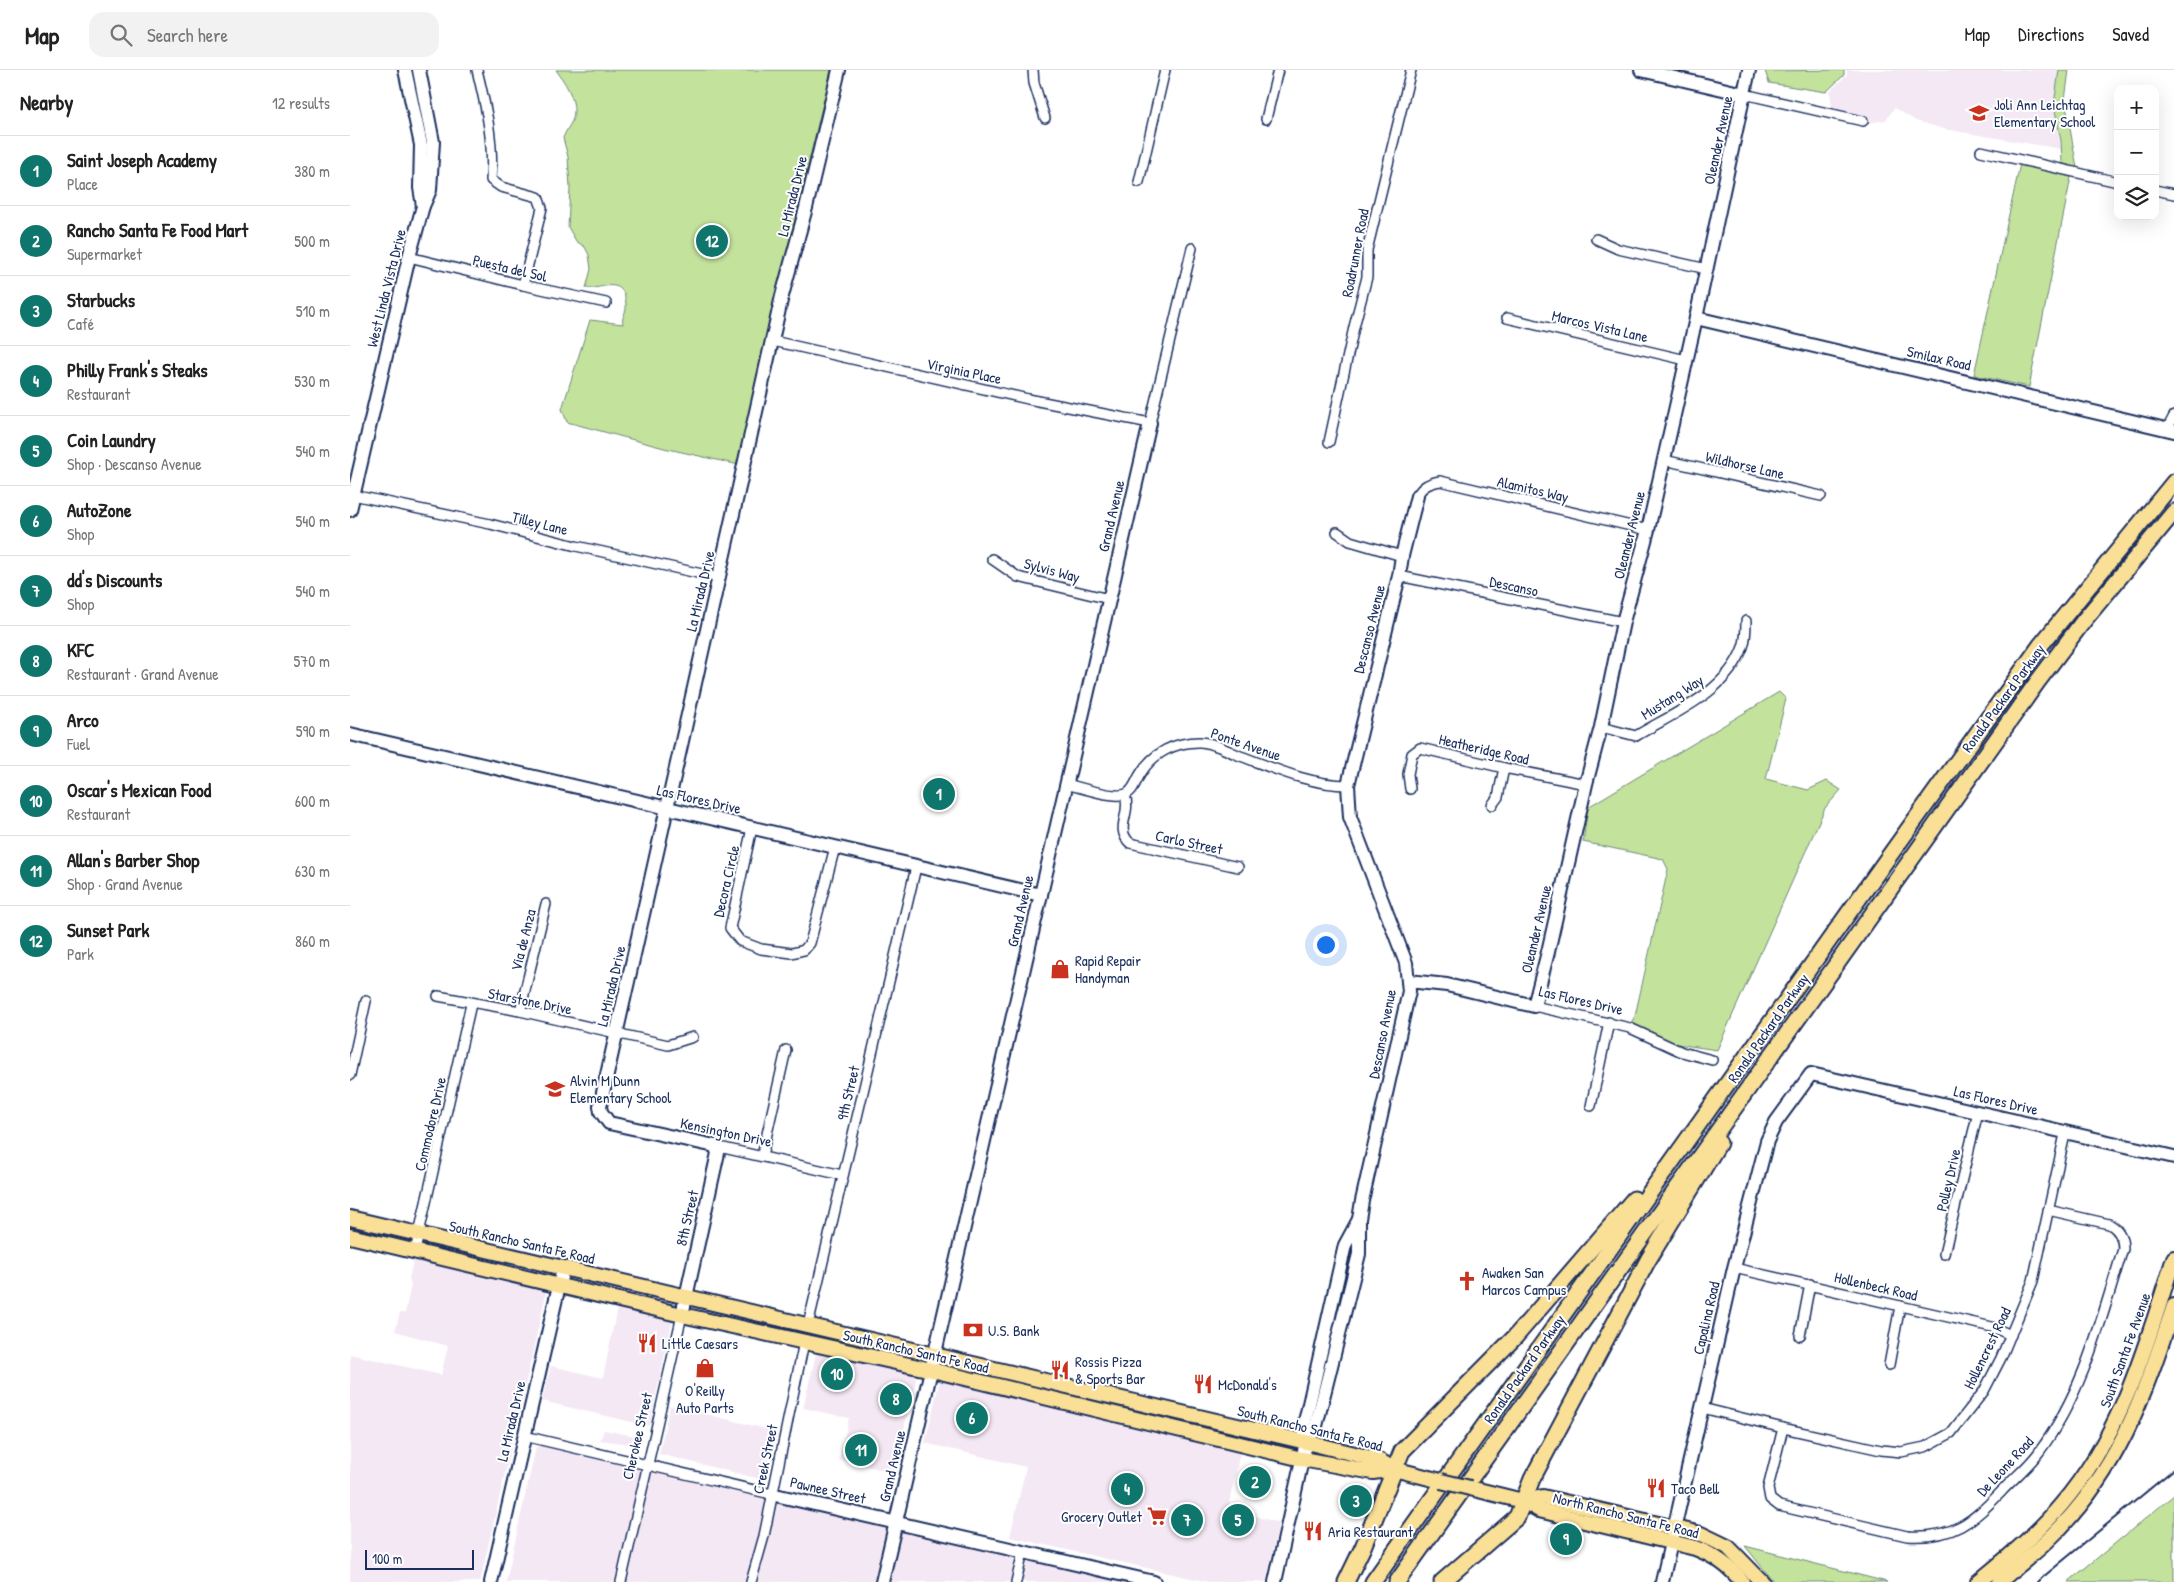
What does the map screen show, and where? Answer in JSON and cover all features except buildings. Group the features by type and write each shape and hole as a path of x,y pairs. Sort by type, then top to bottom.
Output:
{"highway":[{"name":"Ronald Packard Parkway","path":"1373,1582 2040,646 2174,482"},
{"name":"Ronald Packard Parkway","path":"1397,1582 2038,681 2085,620 2174,512"},
{"path":"1442,1582 1517,1517 1532,1479 1648,1260 1778,1046"},
{"path":"1346,1582 1363,1547 1402,1451 1515,1337 1638,1194 1659,1180"},
{"path":"1405,1582 1450,1507"}],"main road":[{"name":"South Rancho Santa Fe Road","path":"350,1218 1306,1442 1373,1459 1394,1469"},
{"name":"South Rancho Santa Fe Road","path":"350,1236 682,1315 932,1370 1302,1459 1373,1472 1394,1469"},
{"name":"South Santa Fe Avenue","path":"1978,1582 2041,1527 2062,1504 2100,1452 2128,1394 2174,1258"},
{"name":"South Santa Fe Avenue","path":"1999,1582 2046,1542 2069,1518 2098,1481 2123,1441 2142,1400 2174,1306"},
{"path":"1016,1391 1040,1385 1044,1380"},
{"name":"North Rancho Santa Fe Road","path":"1394,1469 1523,1501 1540,1510 1671,1542 1710,1554 1724,1563 1742,1582"},
{"name":"North Rancho Santa Fe Road","path":"1523,1501 1542,1497 1700,1534 1728,1547 1762,1582"}],"street":[{"name":"West Linda Vista Drive","path":"405,70 421,144 420,188 423,206"},
{"name":"West Linda Vista Drive","path":"350,510 409,257 423,206 430,190 433,142 419,70"},
{"path":"477,70 490,132 491,180 500,187 538,197 542,208 523,285"},
{"name":"La Mirada Drive","path":"605,1120 600,1106 782,296 840,70"},
{"path":"1033,70 1034,83 1045,118"},
{"path":"1139,182 1165,70"},
{"path":"1266,119 1278,70"},
{"name":"Roadrunner Road","path":"1329,442 1366,277 1367,250 1411,70"},
{"path":"1641,70 1863,121"},
{"name":"Oleander Avenue","path":"1534,1006 1601,727 1624,622 1648,530 1750,70"},
{"path":"1980,151 2114,181"},
{"path":"2159,191 2174,194"},
{"path":"1596,239 1618,249 1707,269"},
{"name":"Grand Avenue","path":"882,1582 1192,248"},
{"name":"Puesta del Sol","path":"409,257 606,303"},
{"name":"Marcos Vista Lane","path":"1507,318 1686,360"},
{"name":"Smilax Road","path":"1696,318 2170,430"},
{"name":"Virginia Place","path":"773,341 1035,400 1150,423"},
{"path":"2170,430 2174,416"},
{"name":"Wildhorse Lane","path":"1664,460 1821,496"},
{"name":"Alamitos Way","path":"1417,496 1420,490 1430,483 1440,481 1648,530"},
{"name":"Tilley Lane","path":"352,495 490,524 576,546 720,578"},
{"name":"Descanso Avenue","path":"1274,1582 1306,1442 1315,1430 1359,1254 1359,1219 1405,1008 1408,981 1406,962 1350,817 1348,785 1417,496"},
{"path":"1338,532 1350,541 1402,556"},
{"name":"Sylvis Way","path":"992,559 1018,577 1109,599"},
{"name":"Descanso","path":"1399,576 1624,622"},
{"name":"Mustang Way","path":"1601,727 1636,736 1709,692 1733,666 1743,648 1746,621"},
{"name":"Las Flores Drive","path":"350,734 1041,895"},
{"name":"Ponte Avenue","path":"1125,795 1131,790 1142,771 1154,758 1180,744 1200,742 1293,775 1334,785 1348,785"},
{"name":"Heatheridge Road","path":"1410,788 1408,774 1412,754 1420,748 1504,768 1586,784"},
{"path":"1492,805 1498,796 1504,768"},
{"path":"1066,784 1115,796 1125,795"},
{"name":"Carlo Street","path":"1125,795 1127,801 1126,817 1122,829 1124,837 1135,845 1238,867"},
{"name":"Decora Circle","path":"752,828 730,928 740,941 761,949 792,954 804,950 810,943 835,847"},
{"name":"9th Street","path":"808,1325 916,867"},
{"name":"Via de Anza","path":"520,1011 546,904"},
{"name":"Las Flores Drive","path":"1408,981 1448,985 1609,1022 1630,1028 1682,1052 1712,1060"},
{"name":"Starstone Drive","path":"438,996 471,1004 520,1011 668,1045 693,1038"},
{"path":"350,1075 366,1001"},
{"name":"Commodore Drive","path":"415,1251 471,1004"},
{"path":"1590,1106 1609,1022"},
{"path":"762,1156 786,1050"},
{"name":"Las Flores Drive","path":"1811,1074 2066,1134 2174,1157"},
{"name":"Capalina Road","path":"1662,1582 1734,1268 1767,1140 1776,1122 1811,1074"},
{"name":"Polley Drive","path":"1944,1254 1978,1112"},
{"name":"Kensington Drive","path":"605,1120 609,1123 842,1175"},
{"name":"Hollencrest Road","path":"1702,1408 1881,1450 1901,1452 1925,1447 1951,1432 1984,1391 2033,1281 2066,1134"},
{"name":"8th Street","path":"686,1298 718,1153 715,1146"},
{"name":"De Leone Road","path":"1783,1428 1768,1488 1770,1499 1779,1506 1907,1536 1924,1537 1948,1533 1963,1526 1983,1510 2039,1453 2068,1409 2092,1350 2123,1248 2123,1241 2117,1228 2109,1224 2048,1210"},
{"name":"La Mirada Drive","path":"491,1582 563,1268"},
{"name":"Hollenbeck Road","path":"1734,1268 1992,1327 2010,1334"},
{"path":"1800,1336 1810,1284"},
{"name":"Cherokee Street","path":"621,1582 686,1298"},
{"path":"1889,1365 1900,1306"},
{"name":"Creek Street","path":"751,1582 764,1536 804,1342"},
{"name":"Pawnee Street","path":"524,1436 1150,1581"},
{"path":"1016,1582 1023,1552"}],"shaded area":[{"name":"Joli Ann Leichtag Elementary School","path":"1847,70 2059,70 2054,105 2061,149 1944,129 1916,121 1894,108 1886,120 1862,124 1833,117 1830,91 1847,75"},
{"path":"414,1258 543,1288 546,1294 480,1582 350,1582 350,1354 441,1375 448,1346 395,1331 400,1313 405,1313 411,1285 409,1278"},
{"path":"618,1303 670,1318 672,1322 649,1426 542,1401 551,1366 603,1378"},
{"path":"817,1350 912,1372 916,1380 893,1472 839,1460 849,1418 803,1408"},
{"path":"944,1379 1241,1448 1228,1508 1279,1523 1266,1582 1208,1582 1010,1537 1026,1467 925,1443 939,1384"},
{"path":"670,1405 774,1431 764,1480 659,1454"},
{"path":"604,1430 639,1437 638,1445 600,1440"},
{"path":"544,1445 1124,1582 506,1582 536,1447"}],"green space":[{"path":"556,70 831,70 774,306 739,465 664,448 567,422 562,409 590,320 623,324 626,305 621,289 616,286 586,288 591,269 589,255 585,247 576,241 568,227 570,188 568,157 563,138 572,121 574,107 570,94"},
{"path":"1844,70 1844,75 1826,92 1769,83 1765,71"},
{"path":"2059,70 2069,70 2065,100 2077,168 2062,163 2061,141 2054,105"},
{"path":"2020,164 2071,177 2029,387 1974,375"},
{"path":"1779,692 1786,699 1766,779 1808,790 1827,781 1841,790 1825,808 1717,1050 1663,1042 1626,1031 1635,1016 1668,869 1663,859 1583,842 1588,807"},
{"path":"2174,1495 2174,1582 2068,1582"},
{"path":"1745,1546 1887,1582 1774,1582"}],"railway":[{"path":"2037,1582 2174,1469"}],"place":[{"name":"Joli Ann Leichtag Elementary School","path":"1979,113"},
{"name":"Sunset Park","path":"712,241"},
{"name":"Saint Joseph Academy","path":"939,794"},
{"name":"Rapid Repair Handyman","path":"1060,969"},
{"name":"Alvin M Dunn Elementary School","path":"555,1089"},
{"name":"Awaken San Marcos Campus","path":"1467,1281"},
{"name":"U.S. Bank","path":"973,1330"},
{"name":"Little Caesars","path":"647,1343"},
{"name":"O'Reilly Auto Parts","path":"705,1368"},
{"name":"Rossis Pizza & Sports Bar","path":"1060,1370"},
{"name":"Oscar's Mexican Food","path":"837,1374"},
{"name":"McDonald's","path":"1203,1384"},
{"name":"KFC","path":"896,1399"},
{"name":"AutoZone","path":"972,1418"},
{"name":"Allan's Barber Shop","path":"861,1450"},
{"name":"Rancho Santa Fe Food Mart","path":"1255,1482"},
{"name":"Taco Bell","path":"1656,1488"},
{"name":"Philly Frank's Steaks","path":"1127,1489"},
{"name":"Starbucks","path":"1356,1501"},
{"name":"Grocery Outlet","path":"1157,1516"},
{"name":"dd's Discounts","path":"1187,1520"},
{"name":"Coin Laundry","path":"1238,1520"},
{"name":"Aria Restaurant","path":"1313,1531"},
{"name":"Arco","path":"1566,1539"}]}
